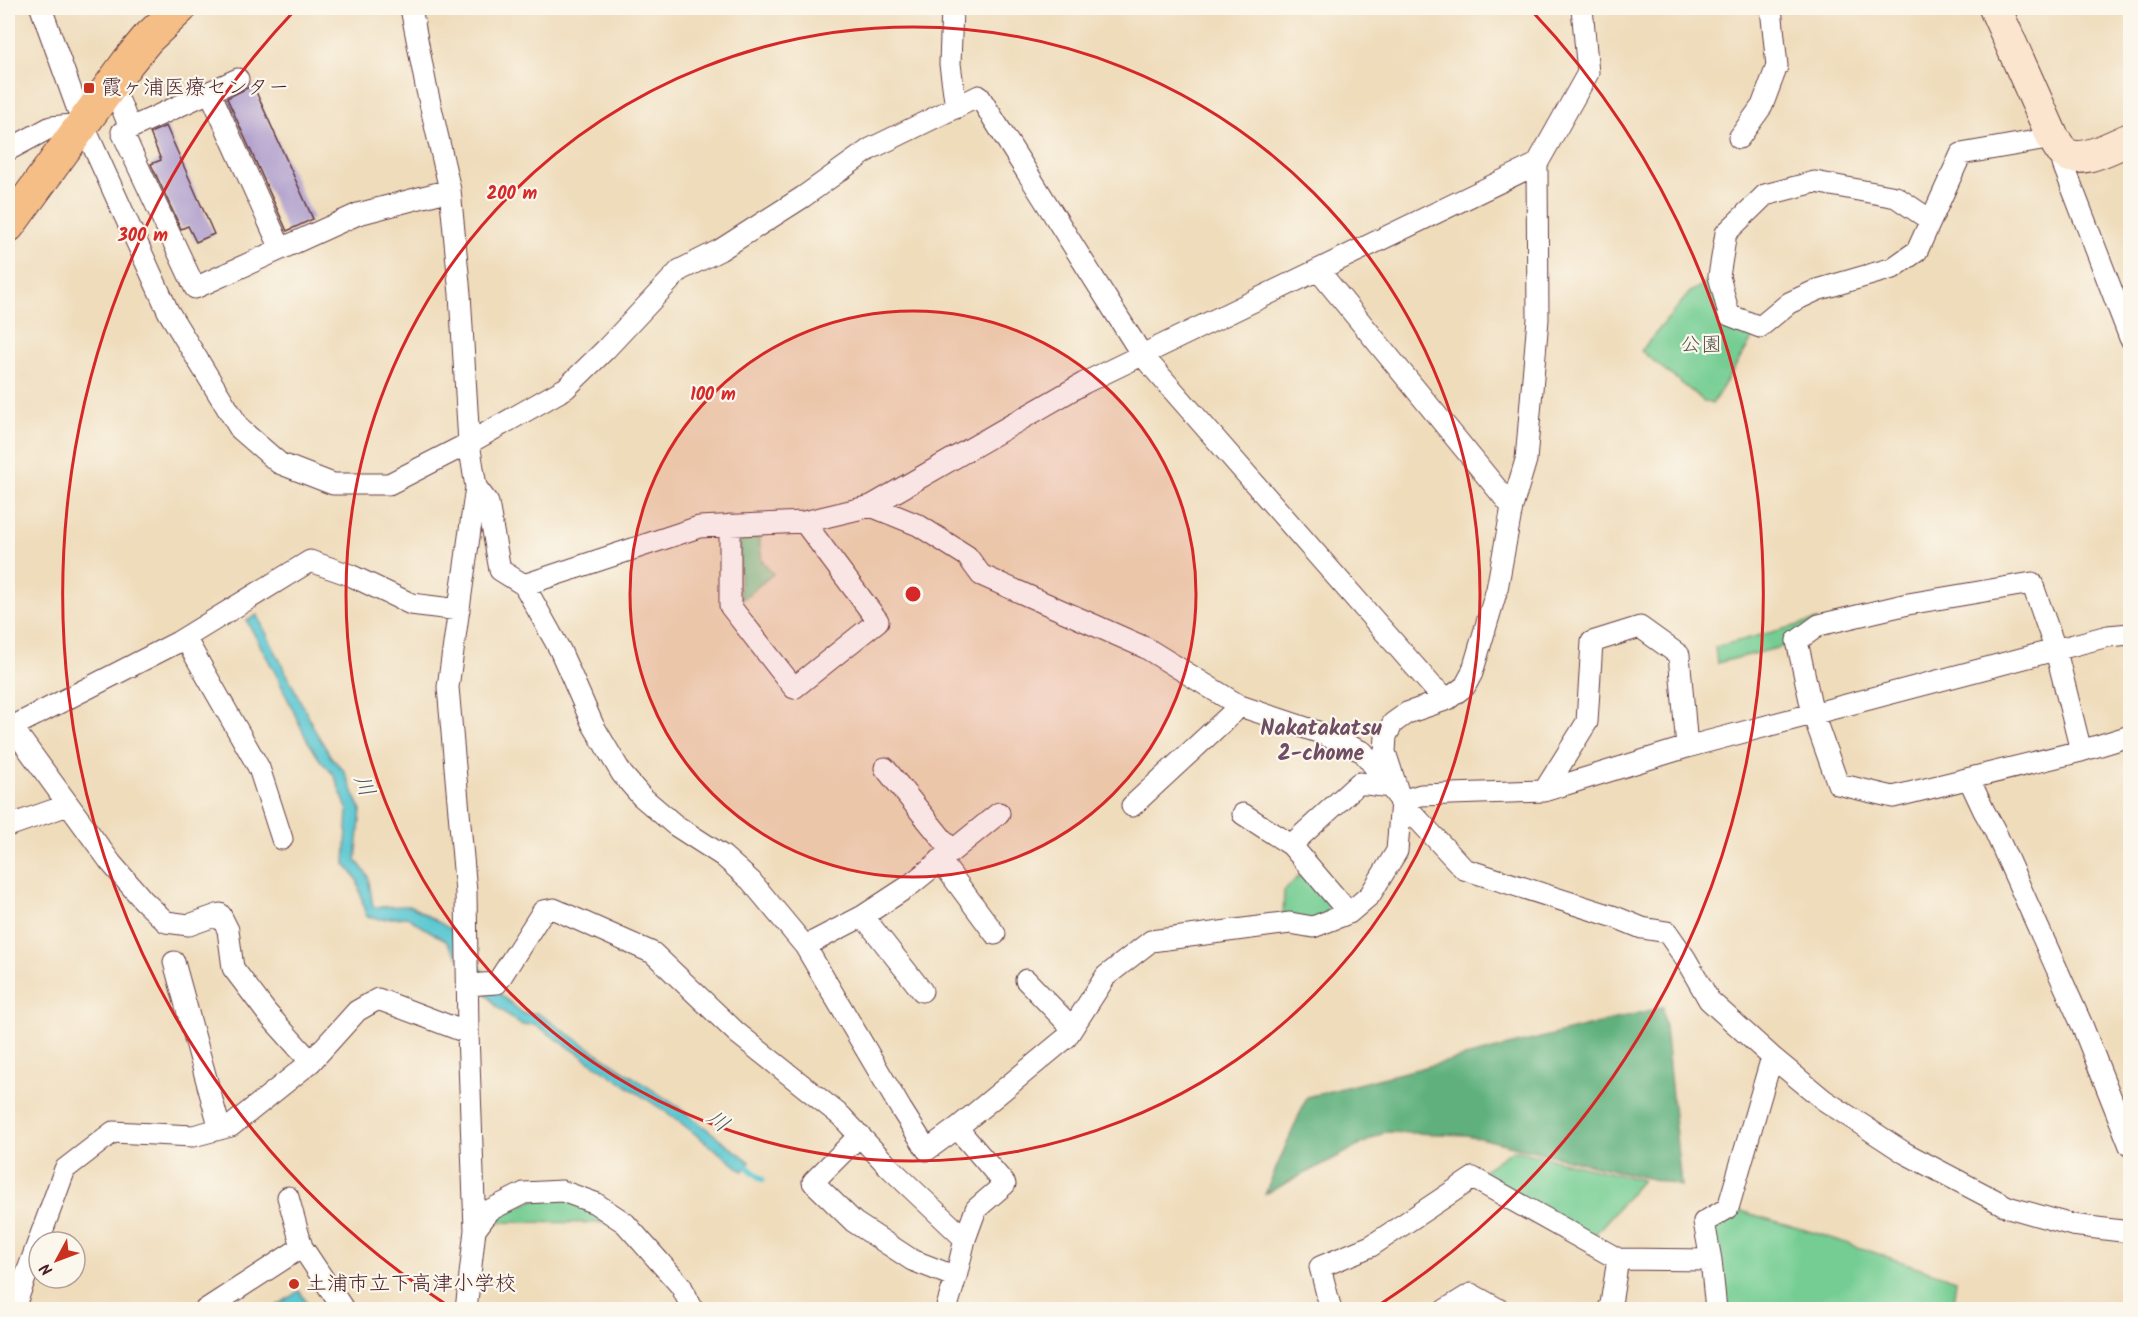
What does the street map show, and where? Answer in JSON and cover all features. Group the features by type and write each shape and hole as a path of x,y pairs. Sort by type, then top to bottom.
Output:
{"highway":[{"path":"8,226 147,39 180,8"}],"street":[{"path":"41,8 83,124 168,311 240,429 279,463 333,484 389,484 469,443 566,388 680,270 720,250 803,197 870,149 979,96 1142,355 1432,687 1448,699"},
{"path":"411,8 450,190 460,294 469,443 476,487 448,687 466,891 475,1230 466,1310"},
{"path":"952,8 950,64 956,108"},
{"path":"476,487 488,503 500,570 524,585 560,650 593,725 622,774 641,796 675,825 723,856 751,881 805,946 895,1100 927,1150 1066,1038 1106,976 1151,941 1290,923 1313,927 1348,913 1370,895 1397,851 1396,794 1384,752 1386,736 1393,723 1407,713 1448,699 1465,686 1472,673 1497,589 1512,507 1526,460 1538,319 1537,164 1588,73 1582,8"},
{"path":"1739,138 1762,106 1777,66 1771,8"},
{"path":"1995,8 2060,146 2063,164 2130,338"},
{"path":"238,79 122,132 195,288 358,214 450,190"},
{"path":"210,92 281,249"},
{"path":"105,93 120,104 130,129"},
{"path":"8,150 51,127 83,124"},
{"path":"1930,220 1896,197 1815,182 1765,195 1726,233 1719,276 1729,315 1760,327 1790,303 1817,290 1893,268 1917,252 1961,154 2060,146 2081,158 2130,138"},
{"path":"524,585 699,527 804,522 872,506 1084,383 1537,164"},
{"path":"1318,270 1512,507"},
{"path":"872,506 918,525 967,556 981,575 1146,648 1240,706 1318,732 1364,752 1396,794 1464,869 1615,917 1642,928 1666,932 1685,958 1709,1000 1824,1100 1905,1154 2008,1206 2073,1225 2130,1232"},
{"path":"729,525 730,606 794,688 878,621 804,522"},
{"path":"311,1062 267,1013 233,968 228,930 220,914 189,925 166,922 143,900 111,863 10,728 185,638 309,561 350,575 411,604 459,610"},
{"path":"2081,751 2056,651 2032,583 1908,604 1819,625 1797,641 1813,714 1838,784 1893,797 2081,751 2130,735"},
{"path":"1544,791 1587,722 1592,642 1640,627 1679,655 1687,747"},
{"path":"1291,845 1359,783 1396,794 1544,791 1687,747 2108,636 2130,634"},
{"path":"185,638 259,768 282,839"},
{"path":"1132,806 1240,706"},
{"path":"885,768 946,856 995,934"},
{"path":"1969,779 1994,829 2082,1025 2130,1146"},
{"path":"8,826 68,805"},
{"path":"805,946 863,916 909,886 999,813"},
{"path":"1243,814 1291,845 1348,913"},
{"path":"467,985 497,983 543,911 554,909 652,953 737,1033 841,1116 890,1168 965,1239"},
{"path":"863,916 922,991"},
{"path":"174,962 220,1129"},
{"path":"1026,980 1072,1028"},
{"path":"10,1310 17,1300 65,1169 113,1132 193,1136 231,1126 311,1062 357,1011 378,999 468,1033"},
{"path":"1716,1310 1711,1260 1704,1222 1728,1208 1772,1057"},
{"path":"946,1310 957,1277 965,1239 976,1209 1005,1184 957,1128"},
{"path":"860,1135 813,1182 854,1222 912,1260 957,1277"},
{"path":"1331,1310 1320,1267 1371,1246 1473,1178 1618,1260 1711,1260"},
{"path":"475,1230 490,1210 524,1193 562,1191 595,1203 626,1222 681,1286 693,1310"},
{"path":"288,1197 302,1247 344,1310"},
{"path":"205,1310 302,1247"},
{"path":"1608,1310 1618,1260"},
{"path":"1445,1310 1472,1294 1500,1310"}],"green space":[{"name":"公園","path":"1718,276 1728,315 1759,328 1712,404 1704,401 1641,351 1690,292"},
{"path":"759,538 762,561 773,574 740,601 740,539"},
{"path":"1818,620 1785,646 1717,663 1715,647"},
{"path":"1306,869 1342,911 1312,921 1283,919 1284,891"},
{"path":"1663,1007 1681,1186 1467,1135 1385,1132 1265,1194 1307,1097"},
{"path":"1513,1150 1642,1180 1591,1239 1478,1174"},
{"path":"563,1186 618,1223 486,1222"},
{"path":"1737,1210 1822,1235 1956,1280 1952,1309 1722,1309 1712,1225"}],"water":[{"path":"257,615 317,734 331,757 344,771 361,810 356,860 368,876 373,907 411,906 452,930 502,996 524,1014 537,1013 678,1107 750,1162 743,1171 672,1116 534,1024 521,1025 496,1006 446,941 407,917 380,919 366,916 357,879 345,864 348,811 334,775 320,760 306,738 277,676 247,621"},
{"path":"299,1291 311,1309 272,1309"}],"building":[{"path":"253,85 313,219 287,231 227,98"},
{"path":"166,126 214,234 196,242 188,226 181,229 151,164 161,160 150,133"}],"waterway":[{"name":"川","path":"741,1162 762,1179"}],"place":[{"name":"霞ヶ浦医療センター","path":"89,88"},
{"name":"土浦市立下高津小学校","path":"294,1284"}],"district":[{"name":"Nakatakatsu 2-chome","path":"1321,742"}]}
